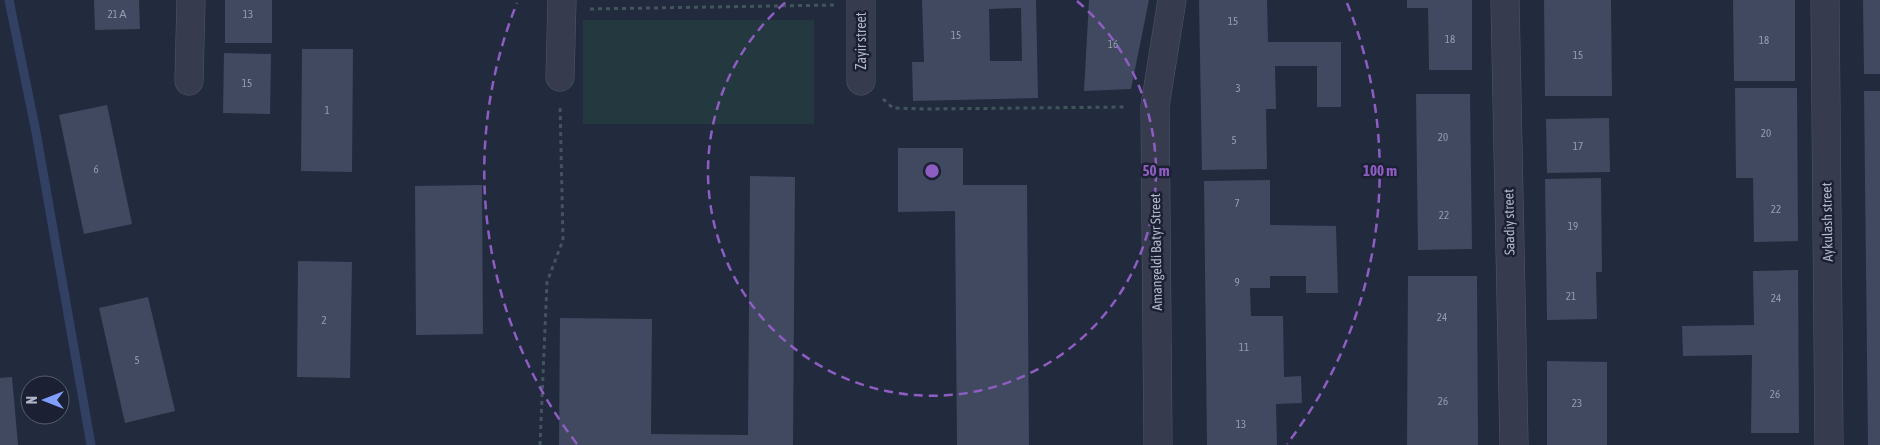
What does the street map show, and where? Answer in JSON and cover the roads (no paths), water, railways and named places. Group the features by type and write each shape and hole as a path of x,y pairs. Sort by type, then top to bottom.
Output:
{"street":[{"path":"189,81 191,0"},
{"name":"Amangeldi Batyr Street","path":"1158,445 1155,106 1172,0"},
{"name":"Saadiy street","path":"1505,0 1514,445"},
{"name":"Aykulash street","path":"1825,0 1829,445"},
{"name":"Zayir street","path":"861,2 862,81"},
{"path":"560,77 562,4"}],"waterway":[{"path":"9,0 36,132 91,445"}]}
